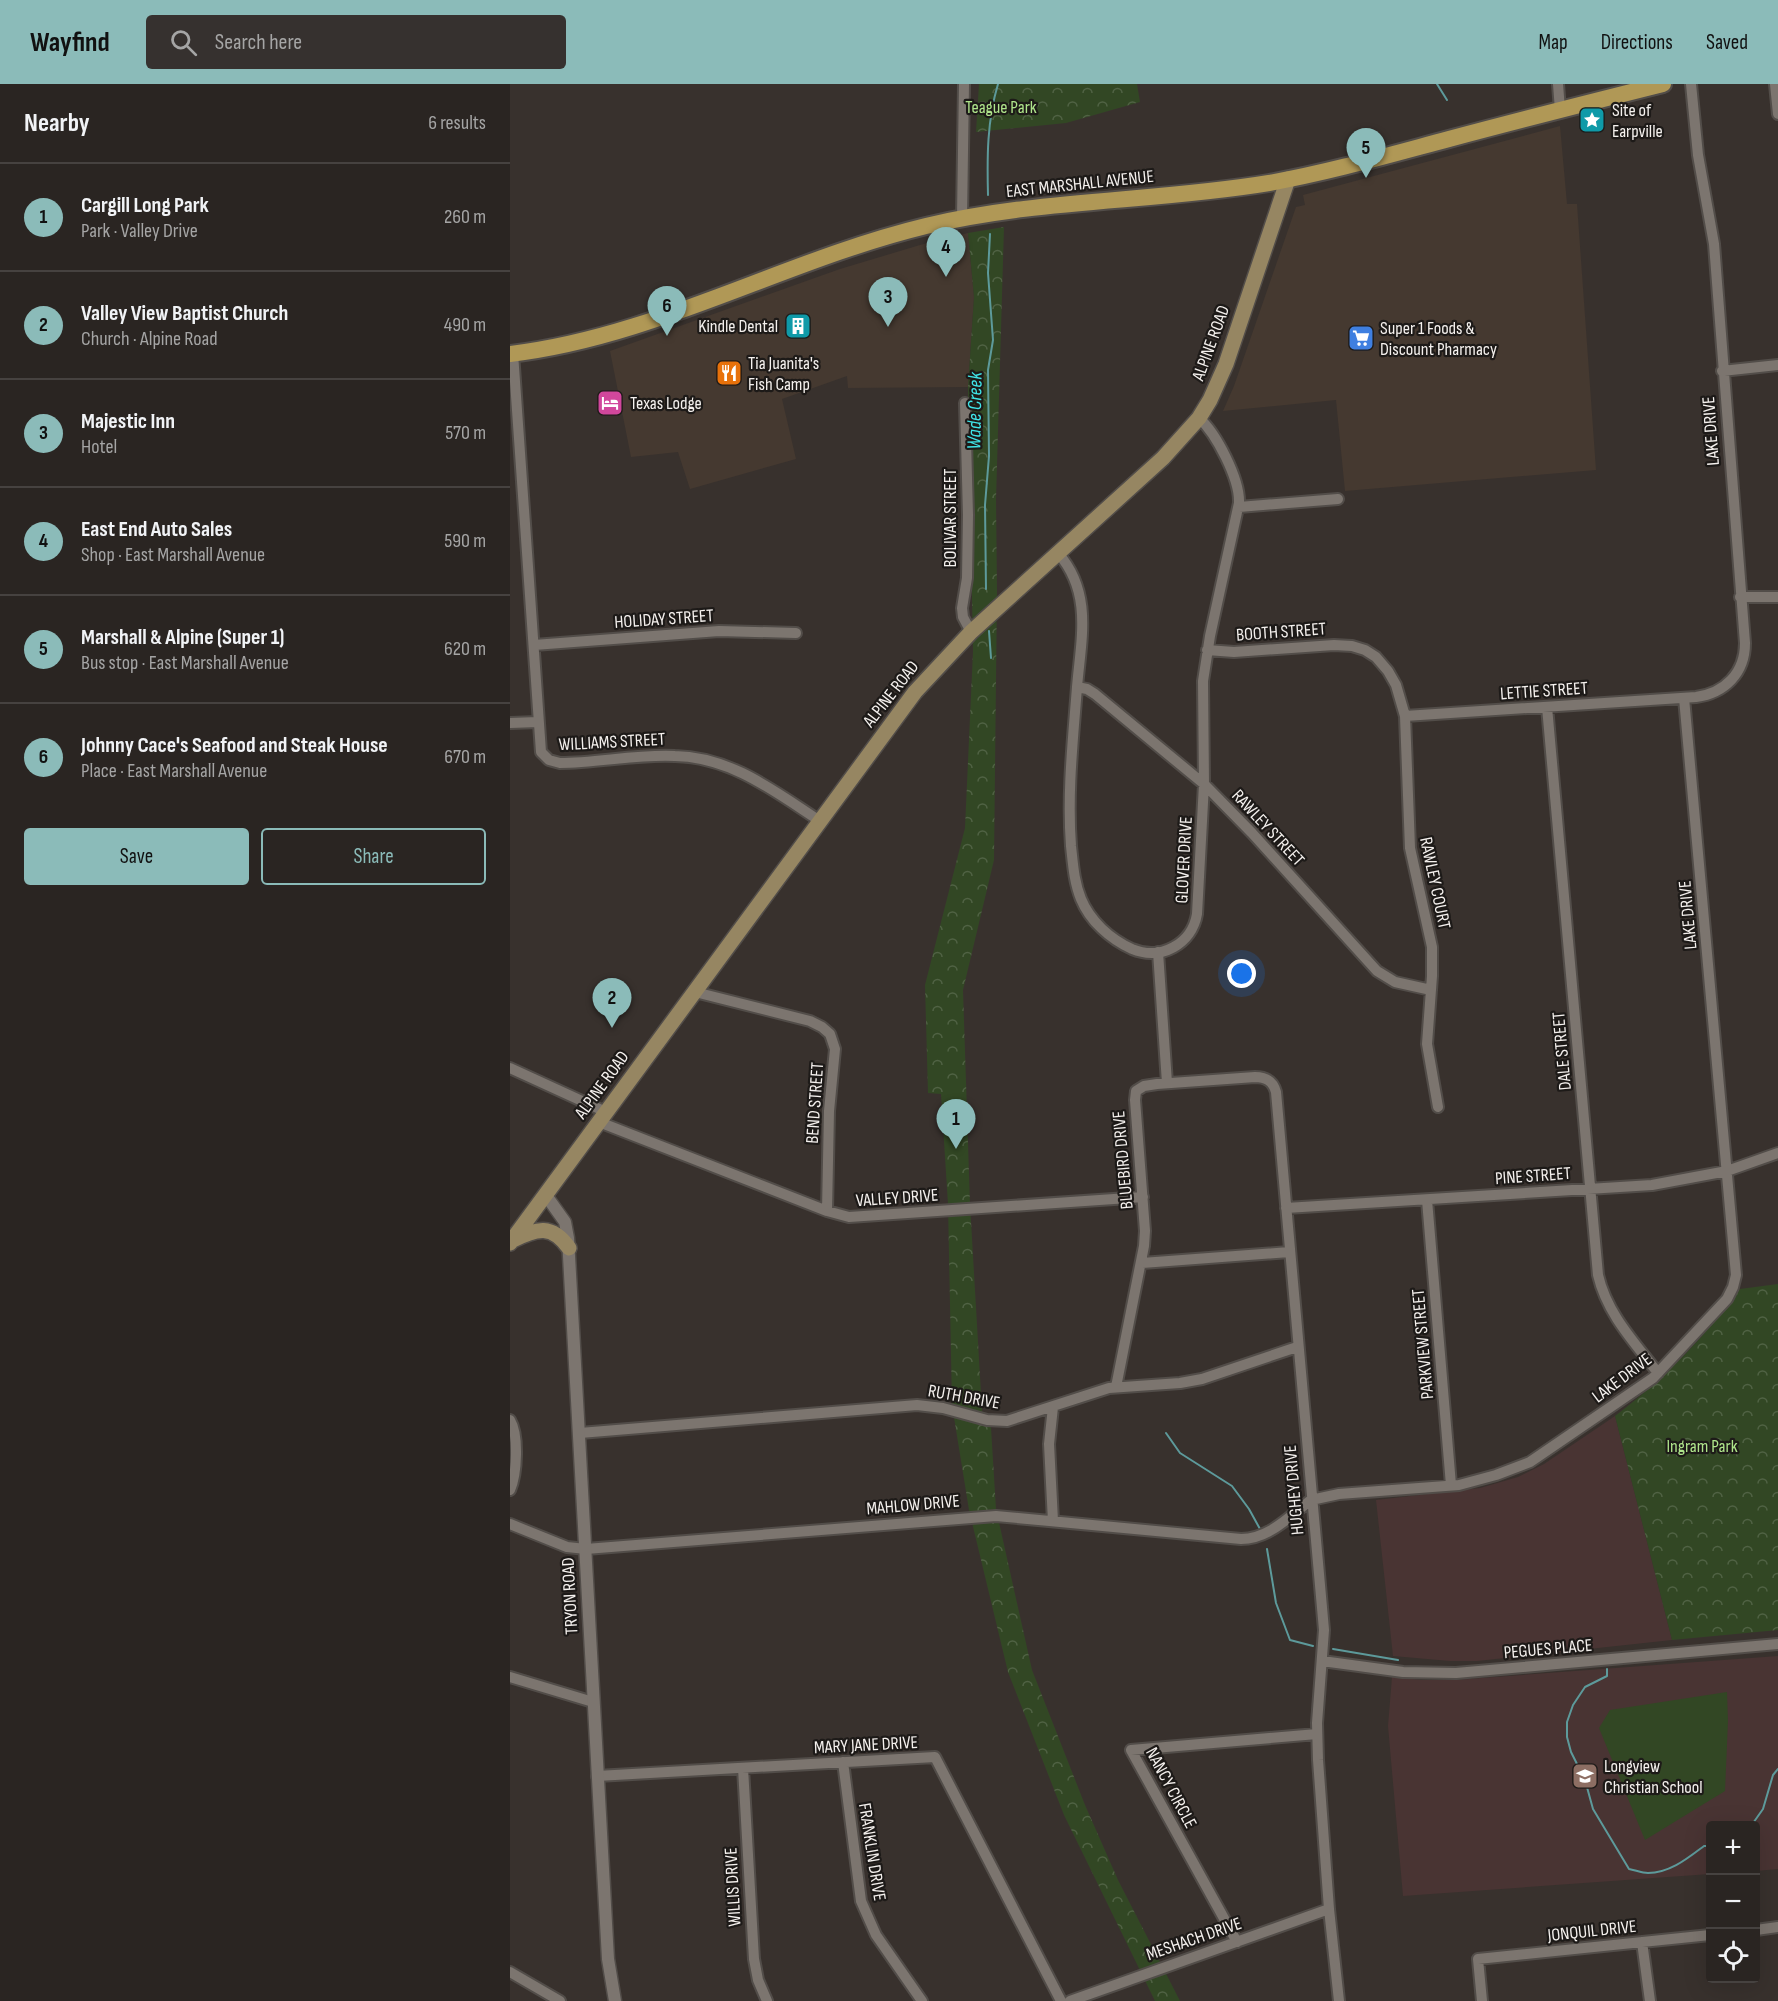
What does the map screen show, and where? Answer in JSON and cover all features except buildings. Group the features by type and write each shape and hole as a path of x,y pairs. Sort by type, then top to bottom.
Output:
{"main road":[{"name":"EAST MARSHALL AVENUE","path":"512,354 569,344 620,331 874,241 962,218 1029,207 1213,191 1288,179 1343,167 1663,84"},
{"name":"ALPINE ROAD","path":"510,1242 906,704 970,632 1163,458 1199,418 1226,364 1288,179"},
{"path":"510,1242 527,1233 539,1230 557,1234 569,1248"}],"street":[{"path":"962,218 964,84"},
{"path":"1558,84 1560,110"},
{"name":"LAKE DRIVE","path":"1311,1500 1339,1494 1451,1485 1496,1475 1537,1458 1648,1382 1724,1304 1733,1287 1736,1266 1684,698 1707,695 1728,684 1737,673 1745,648 1714,244 1698,155 1691,84"},
{"path":"1775,84 1778,114"},
{"name":"WILLIAMS STREET","path":"512,354 540,749 543,755 552,762 563,763 665,756 706,759 729,766 753,778 820,821"},
{"path":"1722,371 1778,365"},
{"name":"BOLIVAR STREET","path":"965,403 968,515 967,578 962,608 963,617 970,632"},
{"name":"GLOVER DRIVE","path":"1158,952 1171,949 1182,942 1197,918 1204,784 1202,691 1207,650 1239,507 1239,494 1235,479 1213,434 1199,418"},
{"path":"1239,507 1338,500"},
{"path":"1058,553 1072,573 1082,606 1069,805 1073,867 1077,888 1090,916 1109,935 1134,950 1158,952 1167,1083"},
{"path":"1740,597 1778,597"},
{"name":"HOLIDAY STREET","path":"534,645 725,631 796,633"},
{"name":"BOOTH STREET","path":"1207,650 1234,652 1334,645 1357,647"},
{"name":"RAWLEY COURT","path":"1357,647 1376,657 1388,671 1401,697 1405,716 1409,841 1412,865 1432,947 1427,1044 1438,1107"},
{"name":"RAWLEY STREET","path":"1077,687 1095,694 1204,784 1377,971 1395,982 1431,990"},
{"name":"LETTIE STREET","path":"1405,716 1684,698"},
{"name":"DALE STREET","path":"1547,707 1598,1269 1603,1294 1615,1316 1658,1373"},
{"path":"510,723 538,722"},
{"name":"BEND STREET","path":"695,992 810,1021 830,1034 834,1043 835,1060 829,1111 827,1211"},
{"name":"VALLEY DRIVE","path":"510,1068 603,1117 827,1211 844,1216 860,1218 1143,1197"},
{"name":"HUGHEY DRIVE","path":"1167,1083 1259,1077 1270,1081 1276,1092 1323,1625 1317,1734 1329,1909 1339,2001"},
{"name":"BLUEBIRD DRIVE","path":"1116,1387 1142,1263 1145,1231 1135,1094 1143,1086 1167,1083"},
{"name":"PINE STREET","path":"1286,1208 1662,1183 1727,1171 1778,1152"},
{"name":"TRYON ROAD","path":"545,1194 565,1222 569,1248 608,1959 615,2001"},
{"name":"PARKVIEW STREET","path":"1427,1200 1451,1485"},
{"path":"1142,1263 1289,1252"},
{"name":"RUTH DRIVE","path":"580,1432 917,1405 936,1407 991,1420 1007,1421 1116,1387 1191,1381 1297,1347"},
{"path":"1053,1407 1049,1438 1053,1521"},
{"path":"510,1420 514,1430 516,1470 510,1490"},
{"name":"MAHLOW DRIVE","path":"510,1524 567,1547 586,1549 977,1516 1006,1516 1247,1539 1266,1534 1311,1500"},
{"name":"PEGUES PLACE","path":"1322,1661 1403,1672 1456,1673 1778,1644"},
{"path":"510,1677 593,1702"},
{"name":"NANCY CIRCLE","path":"1237,1942 1131,1750 1317,1734"},
{"name":"MARY JANE DRIVE","path":"597,1776 935,1757 1061,2001"},
{"name":"FRANKLIN DRIVE","path":"843,1762 861,1901 876,1935 922,2001"},
{"name":"WILLIS DRIVE","path":"743,1768 754,1959 758,1980 767,2001"},
{"name":"MESHACH DRIVE","path":"1070,2001 1329,1909"},
{"path":"1760,1929 1778,1927"},
{"name":"JONQUIL DRIVE","path":"1482,2001 1478,1959 1706,1935"},
{"path":"1642,1942 1650,2001"},
{"path":"510,1972 560,2001"}],"shaded area":[{"path":"1560,126 1567,204 1577,204 1596,470 1345,491 1336,400 1223,411 1234,386 1296,207 1305,205 1303,195"},
{"path":"968,233 974,297 968,387 848,388 847,376 782,399 796,459 690,489 678,452 631,457 610,351 840,269"},
{"path":"1615,1416 1672,1640 1477,1661 1393,1656 1376,1500 1480,1488 1518,1477 1544,1464"},
{"name":"Longview Christian School","path":"1778,1656 1778,1869 1760,1871 1760,1821 1706,1821 1706,1874 1403,1896 1388,1726 1392,1677 1455,1680"}],"green space":[{"name":"Teague Park","path":"979,84 1137,84 1140,102 1066,123 976,132"},
{"path":"1004,227 996,499 994,860 963,990 970,1204 982,1411 991,1428 996,1509 1032,1670 1085,1805 1118,1880 1180,2001 1155,2001 1064,1815 1008,1672 969,1510 952,1405 948,1204 941,1094 928,1093 925,985 965,828 973,651 968,387 974,297 968,233"},
{"name":"Ingram Park","path":"1778,1284 1778,1630 1672,1640 1615,1416 1651,1387 1682,1357 1740,1289"},
{"path":"1727,1692 1725,1791 1645,1840 1599,1728 1610,1710"}],"waterway":[{"name":"Wade Creek","path":"988,195 990,125 998,84"},
{"path":"1437,84 1447,100"},
{"name":"Wade Creek","path":"986,589 988,370 993,340 988,273 990,234"},
{"name":"Wade Creek","path":"989,631 991,658"},
{"path":"1166,1433 1180,1453 1232,1486 1260,1529"},
{"path":"1267,1549 1276,1603 1290,1640 1313,1646"},
{"path":"1333,1649 1398,1660"},
{"path":"1607,1669 1607,1676 1585,1687 1573,1705 1567,1722 1567,1737 1571,1752 1585,1780 1593,1809 1629,1869 1643,1873 1664,1870 1706,1846"},
{"path":"1755,1821 1763,1809 1773,1775 1778,1769"}],"place":[{"name":"Site of Earpville","path":"1592,120"},
{"name":"Marshall & Alpine (Super 1)","path":"1366,178"},
{"name":"East End Auto Sales","path":"946,277"},
{"name":"Kindle Dental","path":"798,326"},
{"name":"Majestic Inn","path":"888,327"},
{"name":"Johnny Cace's Seafood and Steak House","path":"667,336"},
{"name":"Super 1 Foods & Discount Pharmacy","path":"1361,338"},
{"name":"Tia Juanita's Fish Camp","path":"729,373"},
{"name":"Texas Lodge","path":"610,403"},
{"name":"Valley View Baptist Church","path":"612,1028"},
{"name":"Cargill Long Park","path":"956,1149"},
{"name":"Longview Christian School","path":"1585,1776"}]}
